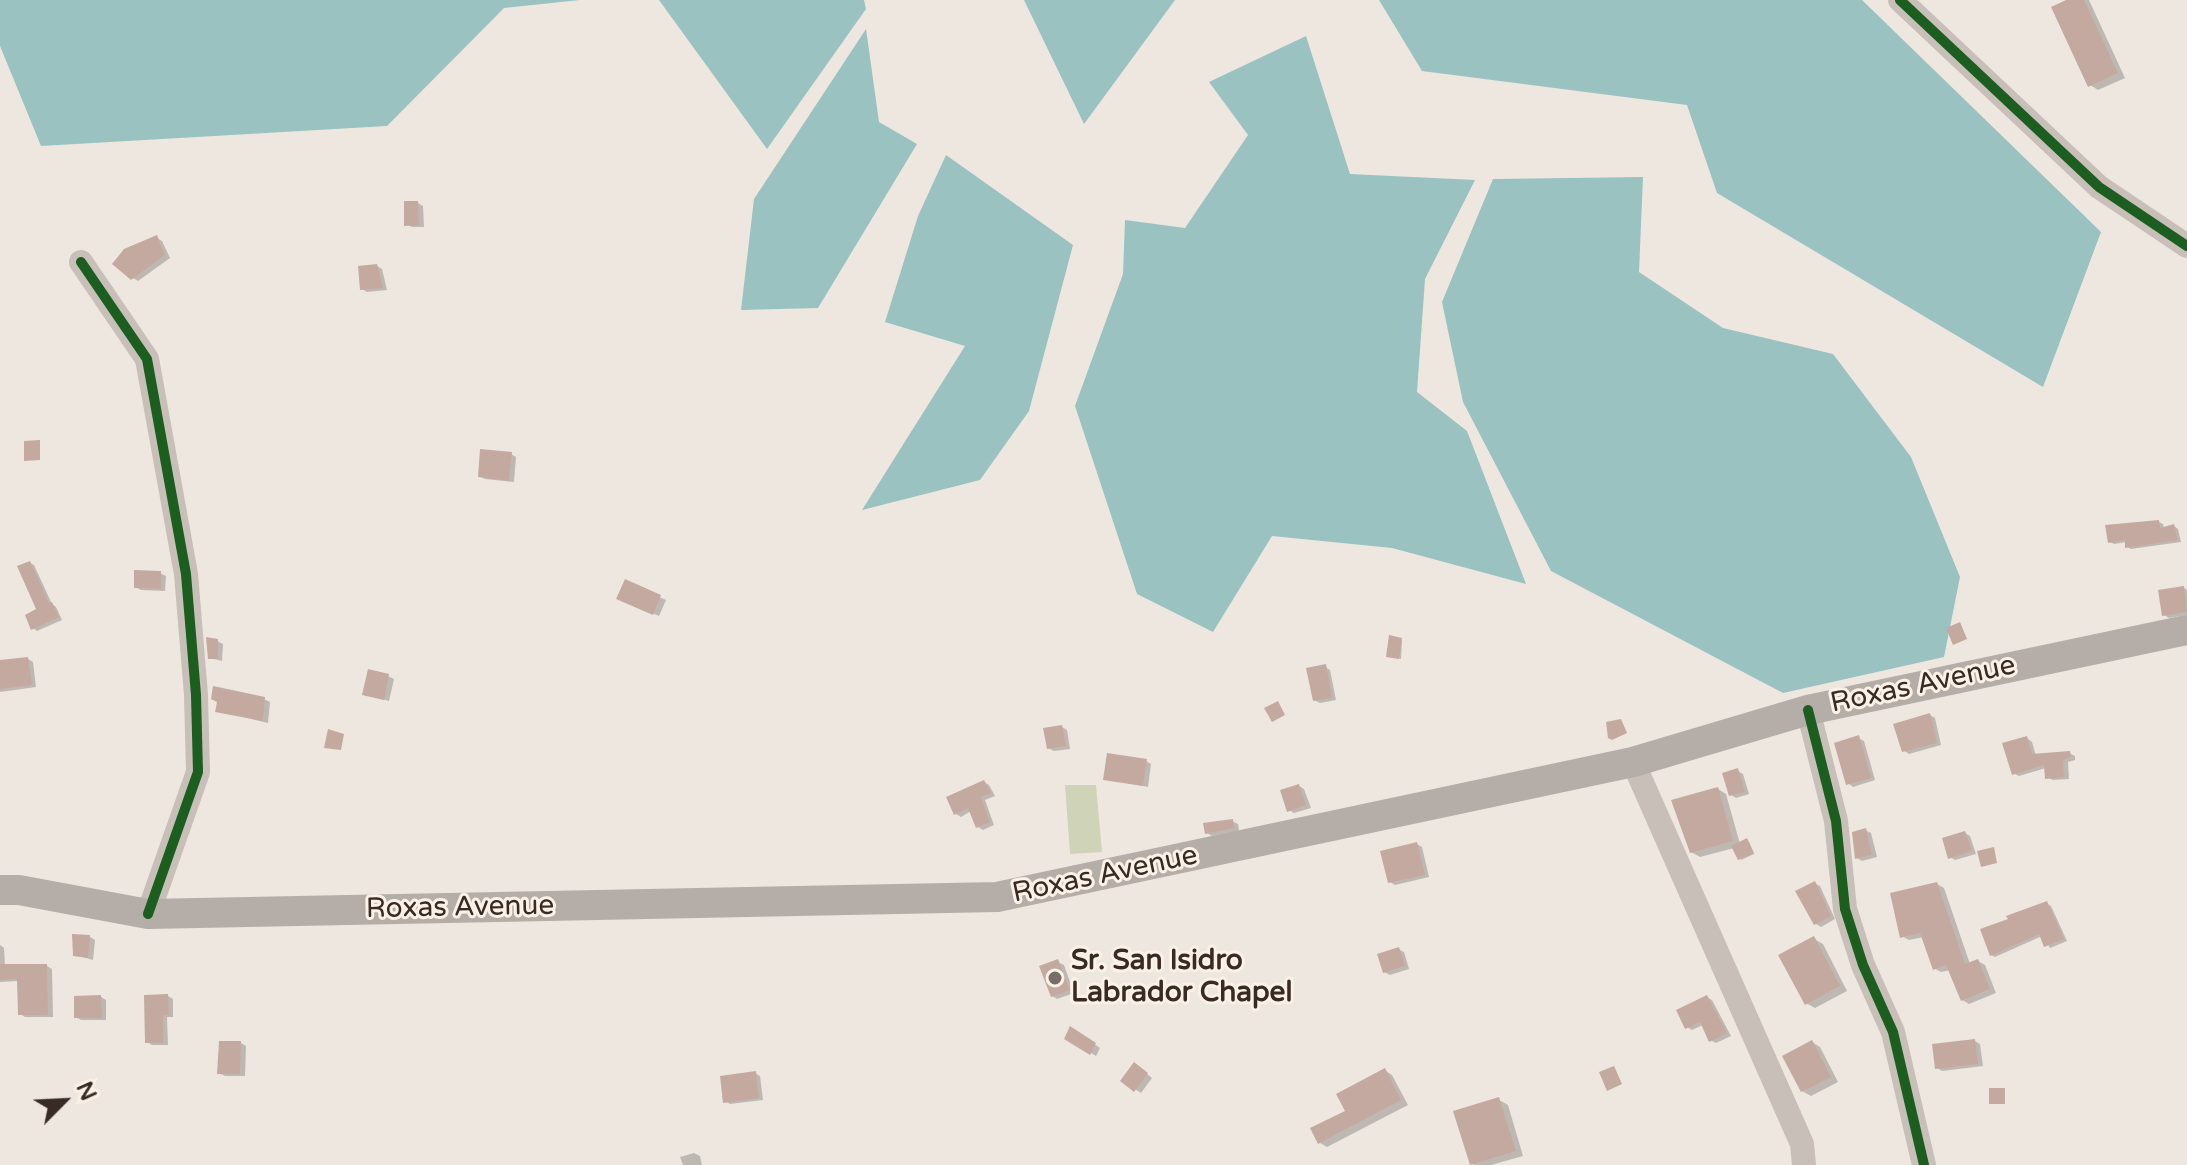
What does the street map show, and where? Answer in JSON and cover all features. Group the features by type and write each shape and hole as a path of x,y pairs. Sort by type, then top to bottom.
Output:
{"main road":[{"name":"Roxas Avenue","path":"0,890 19,890 148,914 997,897 1633,762 1808,710 2187,630"}],"street":[{"path":"1900,0 2099,187 2187,246"},
{"path":"81,262 147,359 186,574 196,695 198,772 148,914"},
{"path":"1808,710 1836,821 1845,909 1863,965 1893,1032 1924,1165"},
{"path":"1633,762 1802,1144 1804,1165"}],"green space":[{"path":"1065,785 1096,785 1102,852 1070,854"}],"water":[{"path":"0,0 580,0 504,8 387,126 41,146 0,46"},
{"path":"659,0 864,0 866,9 767,149"},
{"path":"1024,0 1175,0 1084,124"},
{"path":"1379,0 1862,0 2101,232 2043,387 1717,193 1687,105 1422,71"},
{"path":"866,29 879,122 917,144 818,308 741,310 754,199"},
{"path":"1306,36 1350,174 1475,180 1425,279 1417,392 1467,431 1526,584 1392,548 1272,536 1213,632 1137,594 1075,406 1123,274 1125,220 1185,228 1248,135 1209,82"},
{"path":"946,155 1073,245 1029,411 980,480 862,510 965,346 885,322 918,216"},
{"path":"1643,177 1639,272 1723,328 1833,354 1911,457 1960,577 1944,657 1783,693 1551,571 1463,402 1442,302 1493,179"}],"building":[{"path":"2066,0 2084,0 2118,73 2088,87 2051,7"},
{"path":"404,201 418,201 419,225 404,226"},
{"path":"157,235 165,255 131,280 112,264 124,249"},
{"path":"377,264 383,288 360,290 358,266"},
{"path":"40,440 40,460 24,461 24,441"},
{"path":"480,449 512,452 509,481 478,477"},
{"path":"2159,520 2160,528 2174,524 2178,540 2125,548 2125,540 2108,543 2105,525"},
{"path":"30,561 49,603 52,602 59,617 31,630 25,615 36,609 17,566"},
{"path":"134,570 161,571 161,589 134,588"},
{"path":"625,579 661,595 653,615 616,599"},
{"path":"2184,586 2187,612 2162,616 2158,590"},
{"path":"1960,622 1967,639 1953,645 1946,628"},
{"path":"1389,635 1402,638 1399,659 1386,657"},
{"path":"206,637 218,639 218,659 208,659"},
{"path":"28,657 32,685 0,689 0,660"},
{"path":"1326,664 1332,698 1313,701 1306,668"},
{"path":"368,669 389,674 384,700 362,695"},
{"path":"213,686 265,697 263,721 215,712 217,702 211,699"},
{"path":"1278,701 1285,715 1272,722 1264,708"},
{"path":"1930,713 1937,743 1902,752 1893,724"},
{"path":"1621,719 1627,733 1612,740 1608,738 1606,722"},
{"path":"1062,725 1066,746 1047,749 1043,728"},
{"path":"328,729 344,734 341,750 324,748"},
{"path":"1859,735 1871,778 1846,785 1834,743"},
{"path":"2027,736 2032,754 2070,751 2071,757 2063,760 2064,777 2045,779 2044,765 2012,775 2002,743"},
{"path":"1107,753 1147,759 1143,786 1103,780"},
{"path":"1738,768 1745,792 1729,796 1722,773"},
{"path":"984,780 991,793 981,797 990,822 976,828 968,808 954,815 946,797"},
{"path":"1299,784 1306,805 1287,812 1280,790"},
{"path":"1718,787 1733,841 1690,853 1671,800"},
{"path":"1233,819 1234,828 1205,834 1203,823"},
{"path":"1866,828 1872,855 1855,859 1852,832"},
{"path":"1965,831 1972,851 1948,859 1942,838"},
{"path":"1747,838 1754,853 1738,860 1731,846"},
{"path":"1417,842 1425,875 1388,883 1380,851"},
{"path":"1994,847 1997,863 1981,867 1977,851"},
{"path":"1815,881 1831,916 1814,925 1795,891"},
{"path":"1937,882 1965,964 1978,959 1990,989 1961,1001 1946,965 1933,970 1920,933 1900,938 1890,893"},
{"path":"2047,901 2064,939 2044,947 2039,934 1990,956 1980,929"},
{"path":"72,934 90,935 88,958 73,956"},
{"path":"1814,936 1840,986 1805,1005 1778,955"},
{"path":"1399,947 1405,966 1383,973 1377,954"},
{"name":"Sr. San Isidro Labrador Chapel","path":"1058,959 1070,990 1051,997 1039,966"},
{"path":"0,964 47,964 48,1015 18,1015 17,979 0,980"},
{"path":"168,994 169,1015 163,1015 163,1043 145,1043 144,995"},
{"path":"101,995 102,1018 74,1018 74,996"},
{"path":"1707,995 1727,1033 1709,1042 1700,1022 1685,1029 1676,1010"},
{"path":"1070,1026 1096,1043 1090,1055 1064,1039"},
{"path":"1975,1039 1978,1064 1935,1069 1932,1044"},
{"path":"1812,1040 1831,1077 1801,1092 1782,1056"},
{"path":"219,1041 241,1041 240,1074 217,1074"},
{"path":"1134,1062 1148,1073 1134,1092 1120,1081"},
{"path":"1614,1066 1622,1084 1607,1091 1599,1072"},
{"path":"1385,1068 1401,1100 1318,1144 1310,1128 1345,1111 1336,1094"},
{"path":"756,1071 759,1098 723,1103 720,1076"},
{"path":"1989,1088 2005,1088 2005,1104 1989,1104"},
{"path":"1499,1097 1516,1151 1470,1165 1453,1111"}],"cycle path":[{"path":"1900,0 2099,187 2187,246"},
{"path":"81,262 147,359 186,574 196,695 198,772 148,914"},
{"path":"1808,710 1836,821 1845,909 1863,965 1893,1032 1924,1165"}],"place":[{"name":"Sr. San Isidro Labrador Chapel","path":"1055,978"}]}
